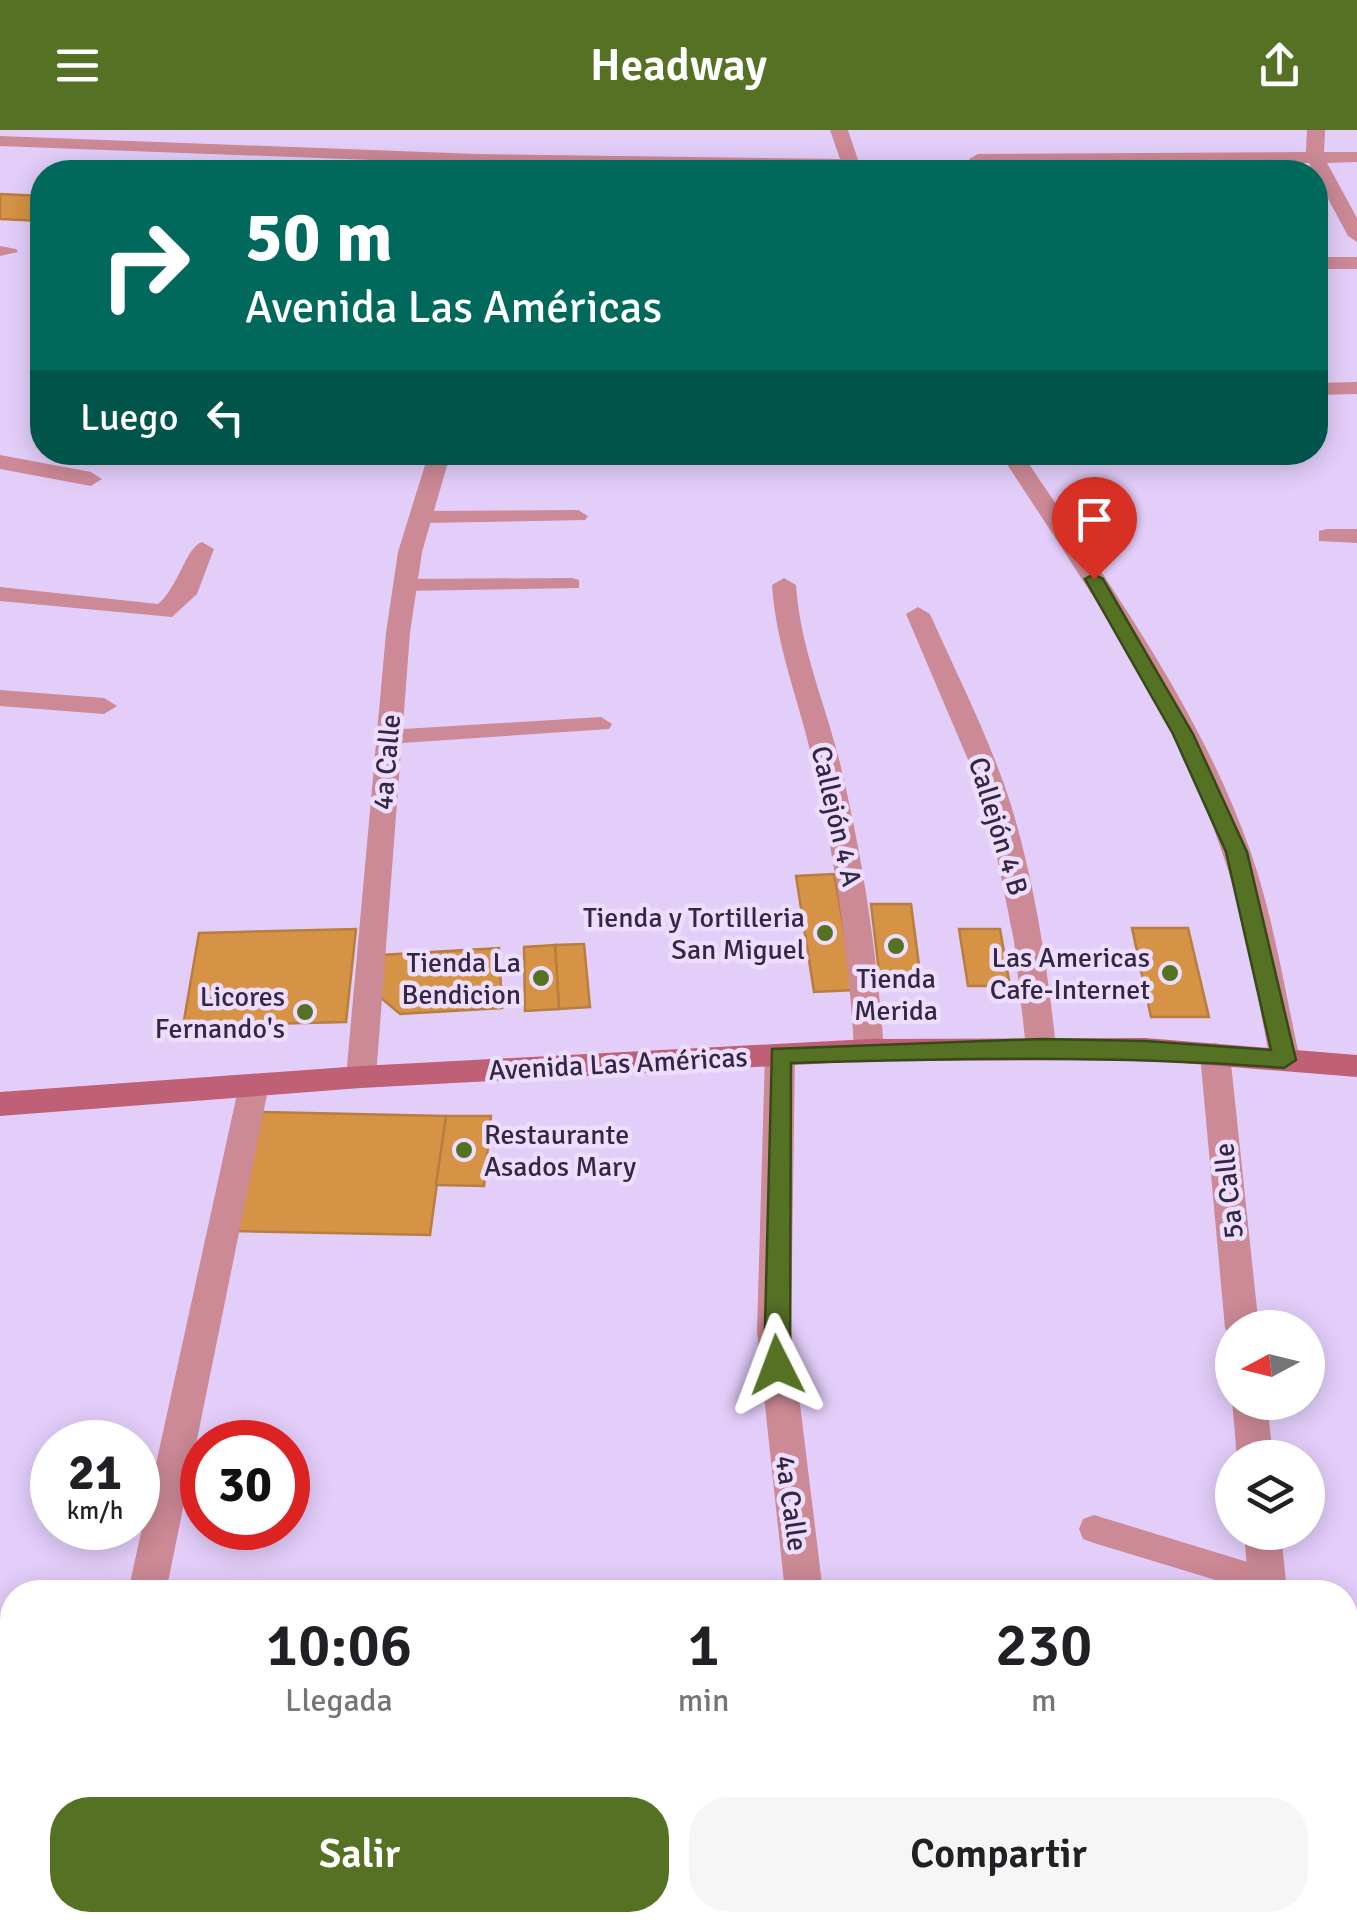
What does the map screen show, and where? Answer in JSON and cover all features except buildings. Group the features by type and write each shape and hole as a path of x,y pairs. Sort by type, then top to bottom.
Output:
{"street":[{"path":"839,130 849,160"},
{"path":"1316,130 1317,160"},
{"path":"0,141 481,160"},
{"path":"1155,160 1357,157"},
{"path":"978,159 1001,160"},
{"path":"1328,181 1357,236"},
{"path":"1328,263 1357,263"},
{"path":"1328,389 1357,388"},
{"path":"0,462 90,479"},
{"name":"4a Calle","path":"362,1077 387,738 404,585 437,465"},
{"path":"1018,465 1146,666 1215,798 1252,908 1284,1060"},
{"path":"1327,536 1357,536"},
{"path":"0,594 163,612 185,594 202,549"},
{"name":"Callejón 4 A","path":"784,586 789,641 822,742 851,866 865,963 869,1050"},
{"name":"Callejón 4 B","path":"918,614 985,770 1008,844 1031,954 1041,1048"},
{"path":"0,698 104,706"},
{"name":"Avenida Las Américas","path":"0,1104 362,1077 869,1050 1041,1048 1214,1054 1357,1066"},
{"name":"4a Calle","path":"780,1054 774,1331 782,1432 802,1580"},
{"name":"5a Calle","path":"1214,1054 1240,1310"},
{"path":"150,1580 254,1084"},
{"path":"1264,1550 1267,1580"}],"lane":[{"path":"424,517 578,516"},
{"path":"404,585 572,584"},
{"path":"387,738 601,724"},
{"path":"1094,1529 1247,1580"}],"place":[{"name":"Tienda y Tortilleria San Miguel","path":"825,933"},
{"name":"Tienda Merida","path":"896,946"},
{"name":"Las Americas Cafe-Internet","path":"1170,973"},
{"name":"Tienda La Bendicion","path":"541,978"},
{"name":"Licores Fernando's","path":"305,1012"},
{"name":"Restaurante Asados Mary","path":"464,1150"}],"route":[{"path":"777,1365 774,1331 780,1054 1145,1049 1284,1060 1252,908 1215,798 1146,666 1094,579"}]}
